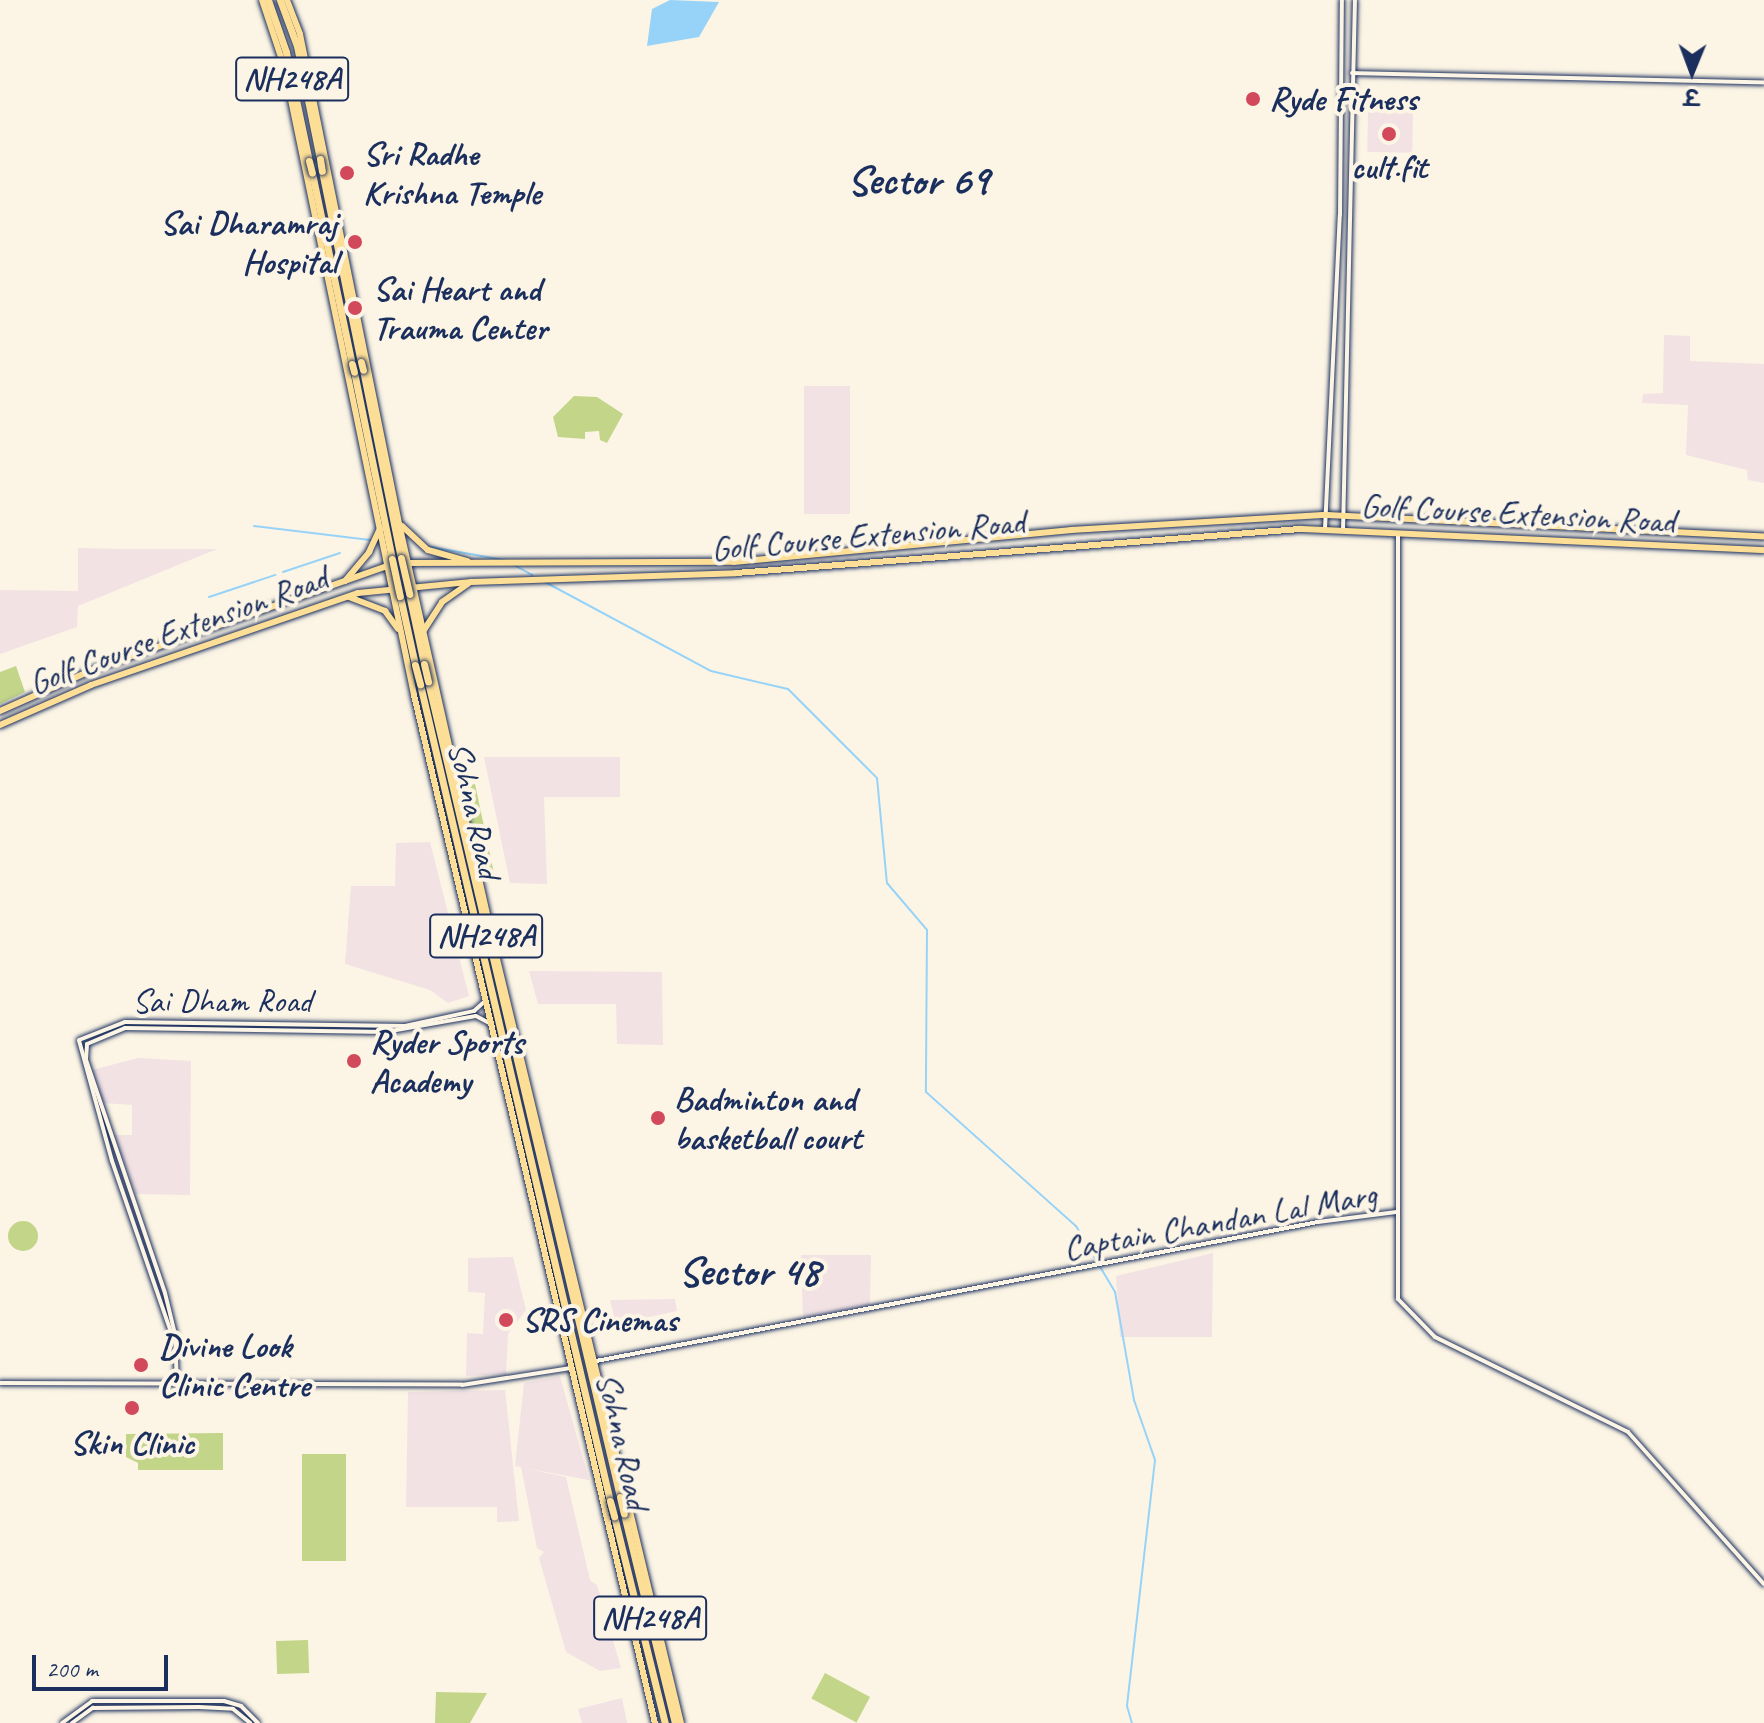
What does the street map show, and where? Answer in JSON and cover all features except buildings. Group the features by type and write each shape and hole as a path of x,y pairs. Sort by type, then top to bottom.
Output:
{"highway":[{"name":"Sohna Road","path":"265,0 286,52 309,167 401,558 404,593 607,1503 665,1723"},
{"name":"Sohna Road","path":"280,0 297,46 323,165 390,563 404,593"},
{"name":"Sohna Road","path":"424,683 624,1497 675,1723"}],"main road":[{"path":"287,0 300,34 323,165 309,167"},
{"path":"357,367 410,563 404,593 402,635 411,677 571,1368 607,1503 624,1497 596,1361 497,959 435,672 424,630 404,593"},
{"path":"357,367 380,528 390,563"},
{"path":"399,522 428,550 470,562 734,562 1072,530 1327,515 1764,536"},
{"path":"345,581 369,552 380,528"},
{"name":"Golf Course Extension Road","path":"0,725 91,685 343,596 404,593 471,582 736,573 1325,529 1764,550"},
{"name":"Golf Course Extension Road","path":"0,711 92,670 390,563 470,562"},
{"path":"424,630 442,602 471,582"},
{"path":"343,596 385,611 402,635"},
{"path":"411,677 435,672"},
{"path":"655,1723 610,1515 627,1511 681,1723"}],"street":[{"path":"1325,529 1340,215 1342,0"},
{"path":"1343,531 1341,516 1353,228 1355,0"},
{"path":"1340,62 1353,62"},
{"path":"1352,73 1764,82"},
{"path":"1339,86 1352,86"},
{"path":"1396,1212 1398,533"},
{"name":"Sai Dham Road","path":"79,1040 125,1022 405,1026 474,1011 485,1001"},
{"name":"Sai Dham Road","path":"84,1048 125,1028 385,1032 476,1016 491,1024"},
{"path":"79,1040 165,1293 174,1340 177,1384"},
{"path":"79,1040 112,1161 174,1340"},
{"name":"Captain Chandan Lal Marg","path":"596,1361 1396,1212 1396,1293 1424,1329 1628,1432 1764,1584"},
{"path":"0,1383 462,1385 571,1368"},
{"path":"62,1723 92,1701 224,1701 241,1706 258,1723"},
{"path":"72,1723 93,1708 199,1707 233,1709 250,1723"}],"shaded area":[{"path":"1368,112 1413,113 1412,153 1367,152"},
{"path":"1664,335 1690,336 1690,361 1764,364 1764,483 1748,480 1747,470 1686,455 1688,405 1642,403 1643,394 1663,393"},
{"path":"804,386 850,386 850,514 804,514"},
{"path":"78,548 217,549 78,606 77,627 0,654 0,590 78,591"},
{"path":"484,757 620,757 620,797 544,797 547,884 510,883"},
{"path":"430,842 469,996 448,1003 430,990 345,964 351,886 395,886 396,843"},
{"path":"529,971 662,972 663,1045 617,1044 616,1004 538,1004"},
{"path":"138,1058 191,1061 190,1195 136,1194 114,1135 132,1135 132,1105 103,1103 92,1070"},
{"path":"1213,1253 1212,1337 1120,1337 1116,1276"},
{"path":"801,1255 871,1255 870,1305 803,1317"},
{"path":"513,1257 526,1310 508,1334 506,1374 466,1376 467,1333 483,1334 485,1293 468,1292 468,1258"},
{"path":"675,1299 677,1311 616,1324 610,1300"},
{"path":"560,1376 589,1480 524,1468 566,1477 590,1580 597,1585 621,1668 600,1671 566,1652 539,1558 544,1552 537,1548 521,1467 515,1466 524,1383"},
{"path":"505,1390 519,1521 497,1522 497,1507 406,1507 408,1392"},
{"path":"622,1698 627,1723 582,1723 578,1709"}],"green space":[{"path":"574,396 597,397 623,414 607,443 600,440 599,431 585,432 585,439 558,437 553,417"},
{"path":"16,666 25,692 0,704 0,672"},
{"path":"475,784 494,872 480,875 461,787"},
{"path":"23,1221 34,1225 38,1236 34,1247 23,1251 12,1247 8,1236 12,1225"},
{"path":"223,1433 223,1470 138,1470 138,1463 126,1457 126,1434"},
{"path":"302,1454 346,1454 346,1561 302,1561"},
{"path":"308,1640 309,1673 277,1674 276,1641"},
{"path":"825,1673 870,1697 856,1723 811,1699"},
{"path":"436,1692 487,1693 470,1723 435,1723"}],"water":[{"path":"670,0 719,2 699,37 647,46 652,9"}],"waterway":[{"path":"254,526 370,540"},
{"path":"431,547 504,560"},
{"path":"283,572 340,553"},
{"path":"514,565 532,575"},
{"path":"209,597 275,575"},
{"path":"545,582 711,671 788,689 877,778 887,883 927,930 926,1092 1076,1226 1115,1292 1134,1400 1155,1460 1127,1706 1132,1723"}],"place":[{"name":"Ryde Fitness","path":"1253,99"},
{"name":"cult.fit","path":"1389,134"},
{"name":"Sri Radhe Krishna Temple","path":"347,173"},
{"name":"Sai Dharamraj Hospital","path":"355,242"},
{"name":"Sai Heart and Trauma Center","path":"355,308"},
{"name":"Ryder Sports Academy","path":"354,1061"},
{"name":"Badminton and basketball court","path":"658,1118"},
{"name":"SRS Cinemas","path":"506,1320"},
{"name":"Divine Look Clinic Centre","path":"141,1365"},
{"name":"Skin Clinic","path":"132,1408"}],"district":[{"name":"Sector 69","path":"918,181"},
{"name":"Sector 48","path":"749,1272"}]}
